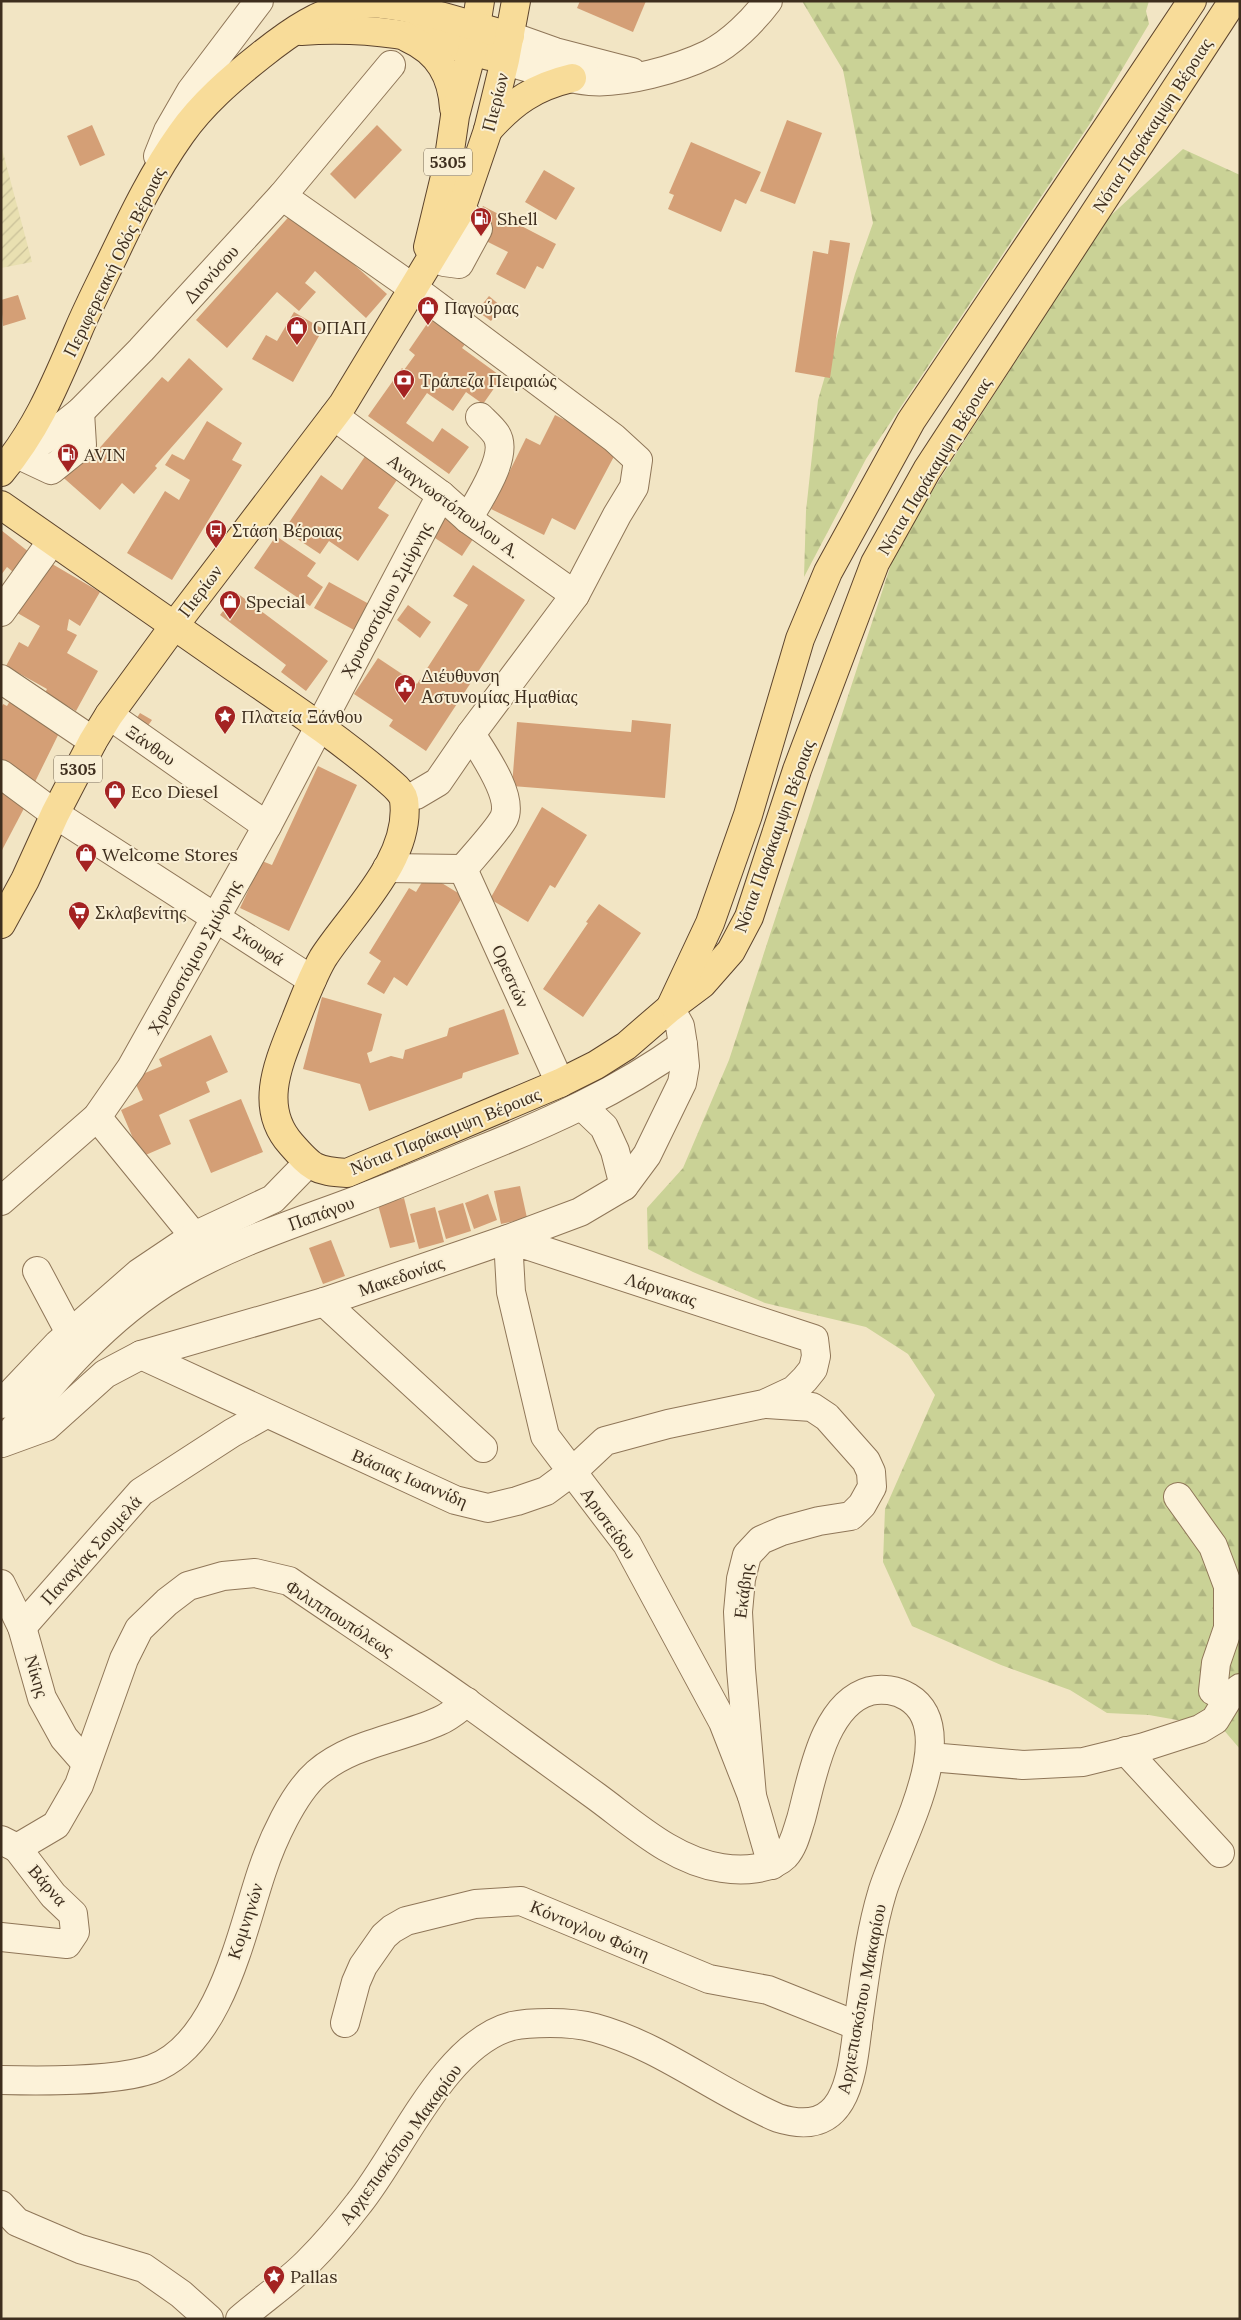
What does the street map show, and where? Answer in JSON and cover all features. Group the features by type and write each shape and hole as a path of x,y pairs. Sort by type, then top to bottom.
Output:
{"main road":[{"name":"5305","path":"508,49 516,1"},
{"name":"Νότια Παράκαμψη Βέροιας","path":"670,1008 710,923 748,815 800,639 828,572 911,421 1192,1"},
{"name":"Νότια Παράκαμψη Βέροιας","path":"404,798 404,821 400,840 387,868 337,937 312,980 280,1060 274,1081 274,1096 280,1132 308,1162 321,1172 347,1173 596,1066 626,1046 670,1008 702,984 731,951 749,917 797,770 875,563 927,470 1233,1"},
{"name":"Περιφερειακή Οδός Βέροιας","path":"10,462 40,418 78,330 147,185 181,133 206,104 243,69 312,19 336,9 362,4 396,3 476,26 508,49"},
{"name":"Περιφερειακή Οδός Βέροιας","path":"294,31 363,29 444,42 476,26"},
{"name":"Πιερίων","path":"427,274 455,116 476,26"},
{"path":"396,33 420,44 440,62 453,86 455,116"},
{"name":"Πιερίων","path":"1,924 25,880 55,814 93,740 109,715 174,626 334,416 427,274 461,209 488,130 508,49"},
{"path":"488,130 504,112 522,97 548,84 572,78"},
{"path":"1,505 319,727 392,783 404,798"}],"street":[{"path":"147,185 168,131 190,91 259,1"},
{"path":"508,49 572,78 614,81 668,69 710,54 738,33 768,1"},
{"path":"508,49 532,45 617,66 640,75"},
{"name":"Διονύσου","path":"10,462 47,438 80,412 141,350 282,196 391,65"},
{"path":"282,196 427,274 638,460 634,487 575,595 471,734 438,782 416,795 404,798"},
{"path":"427,274 459,264 478,229 468,217"},
{"name":"Αναγνωστόπουλου Α.","path":"334,416 442,495 468,519 575,595"},
{"path":"468,519 498,460 501,447 496,434 480,417"},
{"name":"Χρυσοστόμου Σμύρνης","path":"1,1201 97,1117 131,1068 267,826 442,495"},
{"path":"1,612 52,541"},
{"path":"1,679 93,740"},
{"name":"Ξάνθου","path":"109,715 267,826"},
{"path":"387,868 463,869 505,817 505,798 498,779 471,734"},
{"name":"Σκουφά","path":"1,774 55,814 312,980"},
{"name":"Ορεστών","path":"463,869 560,1083"},
{"name":"Μακεδονίας","path":"2,1443 46,1427 105,1374 141,1355 324,1302 508,1239 580,1212 624,1186 646,1155 676,1100 682,1084 685,1066 680,1026 670,1008"},
{"name":"Παπάγου","path":"2,1443 40,1397 121,1314 176,1277 243,1242 378,1192 583,1107 651,1069 683,1045"},
{"path":"583,1107 604,1127 615,1151 624,1186"},
{"path":"97,1117 194,1236"},
{"name":"Παπάγου","path":"1,1404 70,1333 139,1273 194,1236 273,1199 308,1162"},
{"name":"Λάρνακας","path":"508,1239 814,1339"},
{"name":"Αριστείδου","path":"508,1239 511,1292 545,1436 627,1544 723,1722 752,1796"},
{"path":"37,1271 70,1333"},
{"path":"324,1302 483,1448"},
{"name":"Βάσιας Ιωαννίδη","path":"141,1355 455,1500 488,1508 546,1491 573,1471 605,1442 668,1424 764,1404 794,1390 813,1369 816,1356 814,1339"},
{"name":"Εκάβης","path":"764,1404 812,1407 827,1417 866,1460 871,1472 872,1487 862,1505 851,1516 819,1521 782,1531 761,1540 747,1555 741,1580 738,1612 752,1796 772,1864"},
{"name":"Παναγίας Σουμελά","path":"22,1627 141,1492 232,1433 266,1414"},
{"path":"1178,1497 1214,1546 1228,1586 1228,1628 1216,1663 1213,1691 1234,1692"},
{"name":"Φιλιππουπόλεως","path":"9,1844 56,1825 78,1785 124,1659 139,1629 167,1602 188,1586 223,1576 255,1573 289,1581 467,1702 670,1850 722,1868 752,1869 772,1864"},
{"name":"Νίκης","path":"1,1584 22,1627 42,1698 64,1738 85,1762"},
{"name":"Αρχιεπισκόπου Μακαρίου","path":"240,2319 306,2264 326,2243 361,2201 426,2102 458,2062 477,2044 499,2031 527,2023 566,2023 594,2027 629,2039 763,2112 789,2122 818,2120 838,2108 846,2094 866,1968 882,1892 921,1792 930,1757 927,1723 920,1709 909,1697 891,1690 866,1692 851,1701 836,1717 825,1738 796,1836 784,1857 772,1864"},
{"path":"930,1757 1023,1765 1083,1762 1200,1729 1215,1720 1234,1692"},
{"name":"Κομνηνών","path":"1,2080 128,2076 166,2062 183,2050 197,2036 221,1995 269,1851 291,1807 317,1773 345,1756 379,1740 440,1721 467,1702"},
{"path":"1126,1751 1220,1852"},
{"name":"Βάρνα","path":"1,1937 67,1944 75,1932 73,1914 54,1896 9,1844"},
{"name":"Κόντογλου Φώτη","path":"345,2023 356,1982 363,1966 384,1936 406,1920 476,1904 521,1901 709,1979 768,1990 858,2026"},
{"path":"6,2219 80,2249 144,2268 181,2294 209,2319"}],"shaded area":[{"path":"1,145 32,262 1,268"}],"green space":[{"path":"802,1 1149,1 1146,11 1149,24 1089,125 866,459 804,577 806,511 818,400 855,274 873,223 843,70"},
{"path":"1183,149 1240,175 1240,1749 1222,1728 1149,1715 1107,1713 1070,1690 1001,1665 912,1626 883,1562 885,1509 935,1395 908,1354 866,1327 765,1303 693,1272 648,1249 647,1208 683,1168 729,1060 897,546 1107,219"}],"building":[{"path":"580,1 646,1 633,32 577,8"},
{"path":"787,120 822,133 795,204 760,191"},
{"path":"92,125 105,155 80,166 67,136"},
{"path":"377,125 402,150 355,199 330,174"},
{"path":"691,142 761,172 746,204 735,199 721,232 668,209 674,195 669,193"},
{"path":"544,170 575,188 556,220 525,202"},
{"path":"483,206 556,244 543,269 537,266 525,289 496,274 508,252 470,233"},
{"path":"294,211 387,294 366,318 315,271 305,283 316,292 299,311 277,292 227,348 196,320"},
{"path":"830,240 850,243 830,378 795,372 813,251 828,254"},
{"path":"18,295 26,319 3,326 1,300"},
{"path":"489,296 502,307 491,321 477,311"},
{"path":"294,312 323,329 293,382 252,359 266,335 277,341"},
{"path":"431,318 466,343 462,348 502,377 483,404 466,392 453,411 427,393 406,423 433,442 442,428 469,447 449,474 368,416 402,368 404,370 415,355 409,350"},
{"path":"189,358 223,389 155,466 157,468 134,494 122,483 100,510 49,465 76,434 96,452 162,377 168,382"},
{"path":"555,415 619,447 575,530 552,518 544,535 491,509 526,438 540,445"},
{"path":"207,421 242,443 232,460 242,465 172,580 127,553 165,491 179,500 190,480 165,465 172,454 184,460"},
{"path":"368,452 401,474 378,508 389,515 358,561 329,541 320,554 284,530 321,475 342,490"},
{"path":"444,511 477,533 462,556 429,534"},
{"path":"1,530 34,556 18,576 7,567 1,575"},
{"path":"276,536 316,563 307,576 323,587 310,606 254,568"},
{"path":"42,558 100,592 80,626 69,619 67,630 77,635 67,653 98,671 76,711 45,693 47,689 6,666 19,642 28,647 40,626 14,611"},
{"path":"473,565 525,600 426,751 389,726 393,720 354,694 378,658 417,684 468,605 453,596"},
{"path":"329,582 369,604 354,630 314,608"},
{"path":"237,593 328,661 306,691 281,672 286,665 220,615"},
{"path":"408,605 431,622 420,638 397,620"},
{"path":"10,701 62,727 33,786 1,770 1,708 3,704 7,706"},
{"path":"140,713 152,720 144,731 133,724"},
{"path":"632,720 671,724 665,798 512,786 517,722 631,732"},
{"path":"318,766 357,785 289,931 240,908 262,861 272,865"},
{"path":"1,781 30,797 1,852"},
{"path":"542,807 587,835 555,888 550,885 528,922 490,899"},
{"path":"427,874 463,896 407,986 394,977 384,994 367,984 381,961 369,953 409,888 416,892"},
{"path":"599,904 641,933 583,1017 543,989"},
{"path":"322,997 382,1014 372,1051 367,1053 370,1063 391,1056 403,1059 405,1050 447,1036 449,1028 504,1009 519,1054 463,1073 462,1078 369,1111 360,1084 303,1069"},
{"path":"211,1035 228,1072 206,1082 210,1092 159,1115 171,1144 141,1157 121,1110 143,1100 133,1078 162,1066 159,1059"},
{"path":"241,1099 263,1152 211,1173 189,1120"},
{"path":"520,1186 527,1218 501,1224 494,1191"},
{"path":"488,1194 497,1220 474,1229 465,1203"},
{"path":"404,1198 415,1242 390,1248 378,1205"},
{"path":"463,1203 471,1231 446,1239 438,1211"},
{"path":"435,1207 444,1242 419,1249 410,1214"},
{"path":"331,1240 345,1276 323,1284 309,1248"}],"place":[{"name":"Shell","path":"481,237"},
{"name":"Παγούρας","path":"428,326"},
{"name":"ΟΠΑΠ","path":"297,346"},
{"name":"Τράπεζα Πειραιώς","path":"404,399"},
{"name":"AVIN","path":"68,473"},
{"name":"Στάση Βέροιας","path":"216,549"},
{"name":"Special","path":"230,620"},
{"name":"Διέυθυνση Αστυνομίας Ημαθίας","path":"405,704"},
{"name":"Πλατεία Ξάνθου","path":"225,735"},
{"name":"Eco Diesel","path":"115,810"},
{"name":"Welcome Stores","path":"86,873"},
{"name":"Σκλαβενίτης","path":"79,931"},
{"name":"Pallas","path":"274,2295"}]}
